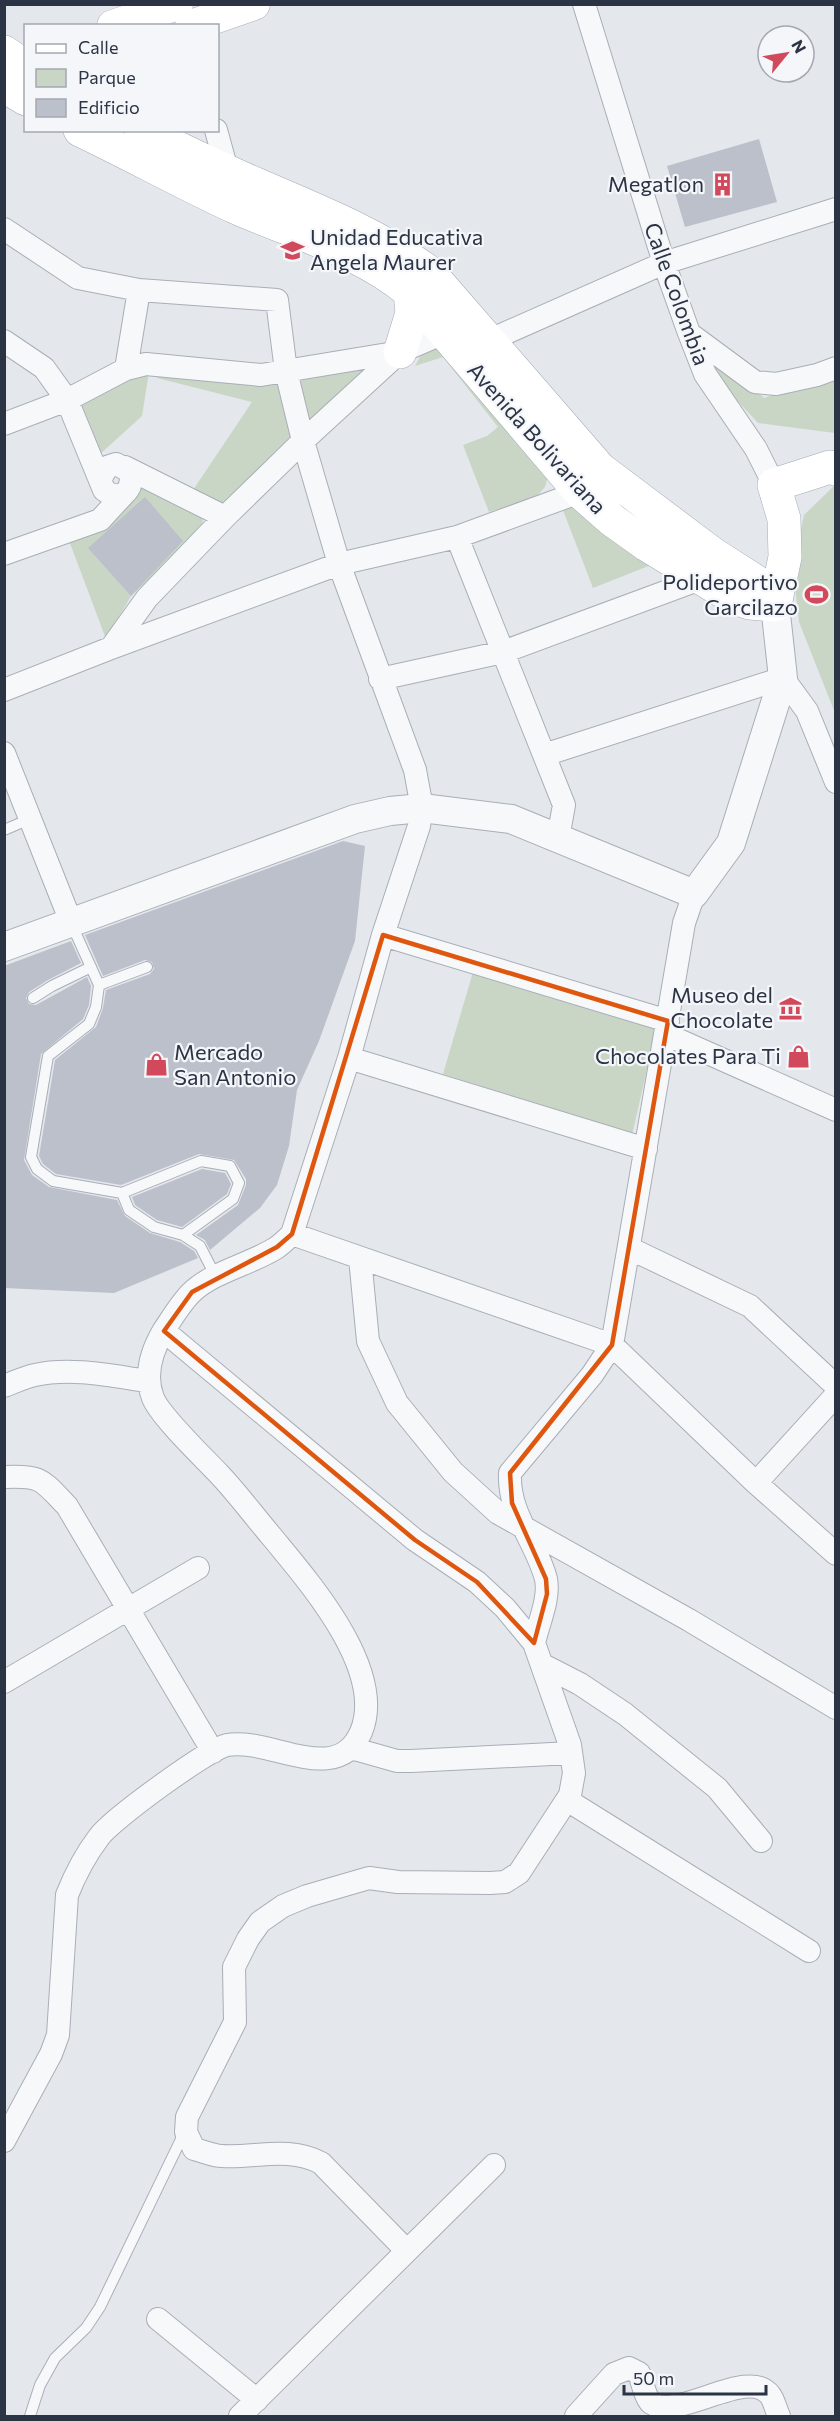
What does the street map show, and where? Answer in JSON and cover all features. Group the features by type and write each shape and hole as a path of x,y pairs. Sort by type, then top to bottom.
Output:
{"main road":[{"path":"197,24 254,4"},
{"path":"119,24 176,5"},
{"path":"15,66 24,93"},
{"name":"Avenida Bolivariana","path":"84,132 236,207 367,262 392,277 410,292 444,333 590,481"},
{"name":"Avenida Bolivariana","path":"145,132 229,172 364,231 397,249 429,272 490,340 590,481 612,520 647,545 708,566 732,597 750,603 774,605"},
{"path":"400,352 412,313 410,292"},
{"path":"774,485 830,467 836,468"},
{"name":"Calle Colombia","path":"774,485 784,519 785,557 774,605"}],"street":[{"name":"Calle Colombia","path":"584,4 664,263 705,374 756,449 774,485"},
{"path":"176,5 183,24"},
{"path":"217,132 229,172 236,207"},
{"path":"4,424 67,400 126,369 146,364 261,375 400,352 444,333 490,340 664,263 836,209"},
{"path":"4,229 78,278 139,290 277,300 286,371 303,441 339,564 415,770 422,808 419,826 383,935 349,1058 292,1234 277,1247 216,1277 192,1292 164,1331 153,1352 148,1381 154,1401 230,1486 320,1595 341,1628 361,1673 366,1707 361,1732 351,1748 336,1758 321,1760 250,1744 225,1746 117,1819 100,1835 67,1895 58,2036 51,2054 4,2141"},
{"path":"126,369 139,290"},
{"path":"689,333 755,382 776,384 836,368"},
{"path":"4,341 44,368 67,400 87,451 119,483 225,517"},
{"path":"111,648 147,598 225,517 400,352"},
{"path":"4,690 339,564 457,537 590,481"},
{"path":"4,554 100,520 119,483"},
{"path":"457,537 564,805 558,838"},
{"path":"380,679 503,652 708,566"},
{"name":"Calle Colombia","path":"774,605 783,678"},
{"path":"544,755 783,678"},
{"path":"783,678 807,711 836,782"},
{"path":"534,1644 547,1594 546,1579 513,1503 509,1486 510,1473 592,1374 612,1345 684,923 694,894 731,843 783,678"},
{"path":"4,753 71,922"},
{"path":"4,947 355,819 390,811 422,808 511,819 694,894"},
{"path":"383,935 666,1027 836,1110"},
{"path":"349,1058 645,1149"},
{"path":"292,1234 612,1345 756,1483 836,1554"},
{"path":"628,1248 750,1306 836,1386"},
{"path":"360,1258 368,1341 398,1403 453,1472 498,1512 697,1625 836,1708"},
{"path":"164,1331 415,1540 477,1582 505,1608 534,1644 571,1753 574,1773 567,1800 519,1873 505,1882 398,1881 369,1878 348,1882 283,1906 260,1922 248,1939 234,1967 235,2022 187,2117 186,2132 194,2149 220,2156 288,2153 310,2157 321,2163 407,2251"},
{"path":"4,1386 36,1375 63,1372 148,1381"},
{"path":"756,1483 836,1395"},
{"path":"4,1478 29,1476 45,1483 67,1506 213,1752"},
{"path":"4,1682 198,1568"},
{"path":"543,1665 580,1684 625,1714 717,1788 761,1841"},
{"path":"351,1748 397,1761 571,1753"},
{"path":"567,1800 809,1951"},
{"path":"240,2416 494,2165"},
{"path":"158,2319 257,2400"},
{"path":"576,2416 614,2374 629,2368 639,2373 650,2403 663,2411 680,2411 742,2390 760,2388 770,2394 779,2416"}],"lane":[{"path":"4,830 30,819"},
{"path":"71,922 99,985 96,1007 89,1024 48,1056 31,1157 37,1169 52,1181 122,1193 201,1161 230,1166 239,1183 233,1198 183,1235"},
{"path":"33,998 91,967"},
{"path":"99,985 147,968"},
{"path":"122,1193 129,1210 154,1227 183,1235 200,1246 216,1277"},
{"path":"30,2416 40,2385 55,2358 86,2328 100,2307 186,2128"}],"highlighted area":[{"path":"383,935 668,1021 612,1345 510,1473 512,1503 546,1579 547,1594 534,1643 477,1582 415,1540 164,1331 192,1292 277,1247 292,1234"}],"green space":[{"path":"436,347 548,476 545,487 536,497 489,512 463,445 487,436 498,427 443,357 415,366 422,353"},
{"path":"710,355 764,398 835,373 835,433 758,423 719,381"},
{"path":"162,369 275,381 284,391 292,438 227,503 217,503 191,493 252,402 157,378"},
{"path":"361,369 365,374 312,419 305,418 297,387 302,380"},
{"path":"149,372 142,416 99,455 81,405 93,396"},
{"name":"Polideportivo Garcilazo","path":"835,485 835,713 799,622 793,568 804,515"},
{"path":"143,486 202,514 203,526 187,545 131,596 106,639 68,538"},
{"path":"578,497 656,563 593,588 561,505"},
{"path":"475,965 659,1017 632,1135 443,1074"}],"building":[{"name":"Megatlon","path":"759,139 777,202 685,227 667,166"},
{"path":"145,497 183,541 131,596 88,548"},
{"name":"Mercado San Antonio","path":"343,841 365,846 355,941 319,1041 297,1090 289,1146 277,1185 260,1208 210,1250 205,1240 196,1235 238,1205 246,1185 246,1179 234,1160 199,1154 121,1185 56,1174 43,1164 39,1156 55,1060 96,1027 103,1008 106,990 150,974 154,969 152,962 145,960 103,976 85,935"},
{"path":"71,941 81,963 29,992 26,998 29,1004 36,1005 87,977 91,986 89,1005 83,1019 41,1054 24,1160 32,1175 49,1187 117,1200 125,1216 150,1233 180,1242 194,1251 198,1258 114,1293 4,1288 4,966"},
{"path":"202,1169 225,1173 231,1184 227,1194 182,1227 157,1220 135,1205 132,1197"}],"place":[{"name":"Megatlon","path":"722,184"},
{"name":"Unidad Educativa Angela Maurer","path":"292,250"},
{"name":"Polideportivo Garcilazo","path":"816,595"},
{"name":"Museo del Chocolate","path":"791,1008"},
{"name":"Chocolates Para Ti","path":"799,1056"},
{"name":"Mercado San Antonio","path":"156,1065"}]}
